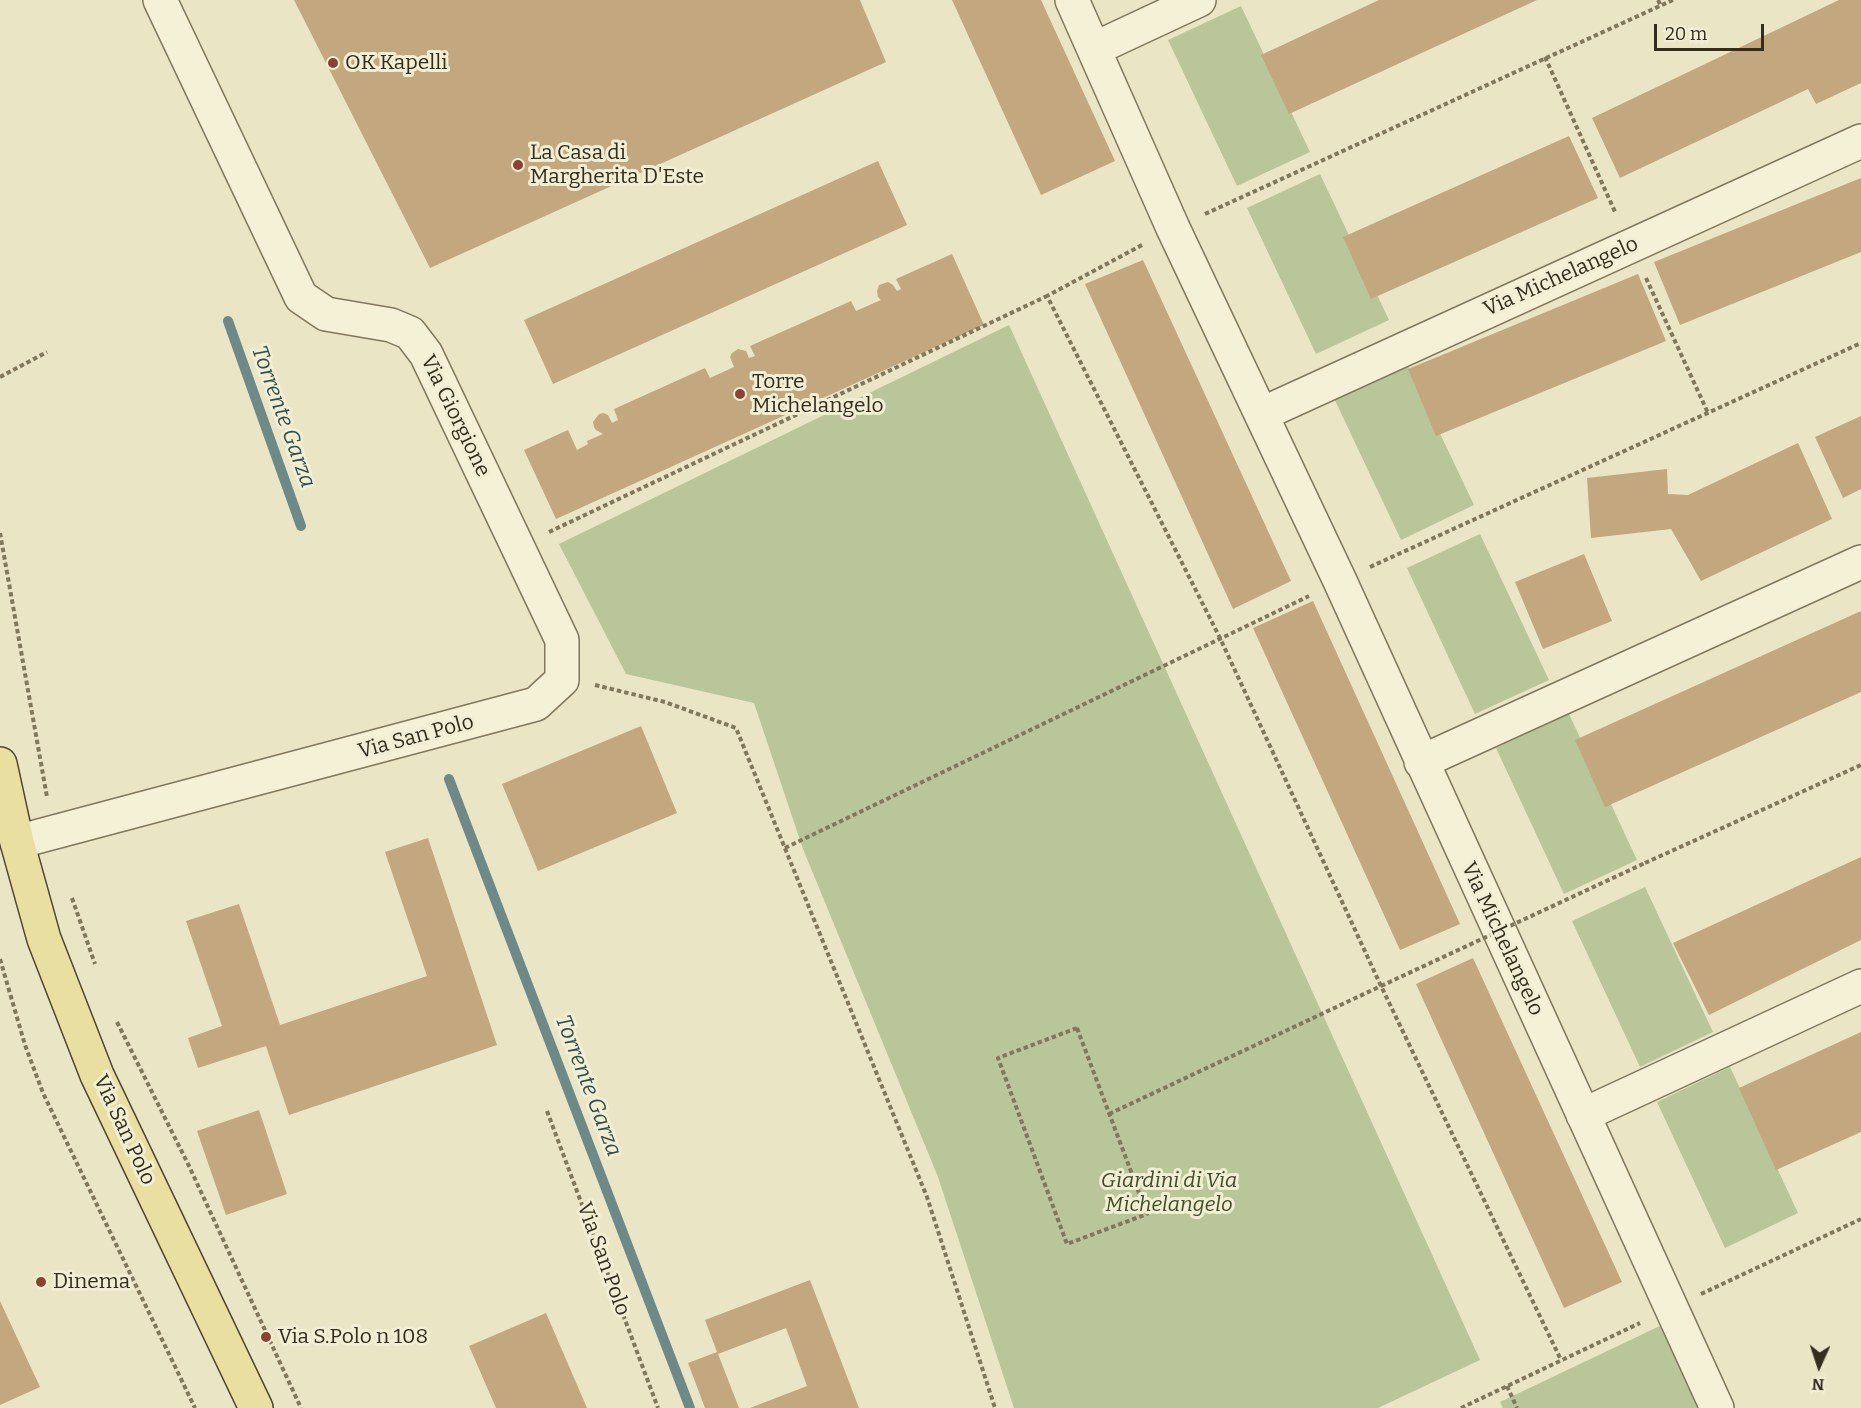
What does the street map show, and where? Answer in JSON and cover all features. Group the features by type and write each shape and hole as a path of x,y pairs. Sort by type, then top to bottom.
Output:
{"main road":[{"name":"Via San Polo","path":"0,764 17,842 44,939 97,1075 256,1408"}],"street":[{"name":"Via Giorgione","path":"160,0 301,297 326,314 391,325 411,333 426,354 562,640 562,680"},
{"name":"Via Michelangelo","path":"1072,0 1173,228 1340,581 1717,1408"},
{"path":"1094,49 1199,0"},
{"name":"Via Michelangelo","path":"1262,414 1861,141"},
{"path":"1421,762 1861,562"},
{"name":"Via San Polo","path":"17,842 525,708 536,704 562,680"},
{"path":"1583,1115 1861,986"}],"path":[{"path":"1658,0 1660,6"},
{"path":"517,547 1047,296 1173,228 1673,0"},
{"path":"1047,296 1220,638 1381,986 1561,1360"},
{"path":"785,848 1340,581 1861,343"},
{"path":"0,377 47,352"},
{"path":"0,533 54,833"},
{"path":"562,680 612,688 665,702 736,728 927,1197 995,1408"},
{"path":"1109,1114 1645,863 1861,765"},
{"path":"69,887 98,973"},
{"path":"0,959 25,1045 43,1093 195,1408"},
{"path":"114,1016 189,1166 301,1408"},
{"path":"1077,1028 1109,1114 1147,1214 1067,1244 998,1058 1077,1028"},
{"name":"Via San Polo","path":"547,1111 658,1408"},
{"path":"1507,1386 1517,1408"}],"green space":[{"path":"1241,6 1310,152 1237,186 1168,40"},
{"path":"1320,174 1389,320 1316,354 1247,208"},
{"name":"Giardini di Via Michelangelo","path":"1009,325 1480,1360 1378,1408 1014,1408 938,1177 803,849 754,703 626,674 559,544"},
{"path":"1405,360 1474,505 1401,540 1332,394"},
{"path":"1480,534 1549,680 1475,714 1407,568"},
{"path":"1569,714 1637,860 1564,894 1496,748"},
{"path":"1645,887 1713,1032 1640,1067 1572,921"},
{"path":"1730,1067 1798,1213 1725,1248 1657,1102"},
{"path":"1664,1324 1699,1408 1503,1408 1500,1402"}],"building":[{"name":"La Casa di Margherita D'Este","path":"294,0 860,0 886,62 430,268"},
{"path":"952,0 1041,0 1115,161 1041,195"},
{"path":"1379,0 1537,0 1289,114 1261,55"},
{"path":"1839,0 1861,0 1861,83 1816,104 1808,89 1620,178 1592,118"},
{"path":"1569,136 1598,198 1371,299 1343,237"},
{"path":"878,161 907,225 553,384 524,320"},
{"path":"1861,178 1861,252 1680,325 1654,262"},
{"name":"Torre Michelangelo","path":"952,254 984,325 556,519 524,450 568,430 577,450 588,444 587,441 603,434 596,430 593,422 599,414 608,415 612,423 618,420 614,409 705,368 710,378 734,367 730,357 738,349 746,351 749,358 755,356 750,346 851,301 856,311 881,300 877,291 879,285 888,282 897,291 901,289 896,279"},
{"path":"1143,260 1291,581 1233,609 1085,284"},
{"path":"1638,274 1666,341 1436,436 1408,369"},
{"path":"1861,416 1861,489 1843,498 1815,437"},
{"path":"1798,443 1832,519 1701,581 1671,529 1591,538 1587,478 1667,469 1668,494 1688,495"},
{"path":"1584,554 1612,621 1543,649 1515,582"},
{"path":"1313,601 1460,924 1400,950 1253,628"},
{"path":"1861,611 1861,692 1605,807 1575,740"},
{"path":"641,726 677,813 538,871 502,784"},
{"path":"428,838 497,1045 289,1115 266,1046 198,1068 188,1038 222,1026 186,921 239,904 280,1025 427,976 385,852"},
{"path":"1861,857 1861,940 1709,1015 1673,943"},
{"path":"1473,958 1622,1282 1564,1308 1416,984"},
{"path":"1861,1032 1861,1132 1776,1170 1739,1088"},
{"path":"259,1110 287,1194 226,1215 197,1131"},
{"path":"810,1280 859,1408 750,1408 807,1386 786,1328 718,1354 739,1408 705,1408 688,1363 717,1352 705,1320"},
{"path":"0,1301 40,1387 0,1405"},
{"path":"546,1313 587,1408 496,1408 469,1346"}],"waterway":[{"name":"Torrente Garza","path":"228,321 301,526"},
{"name":"Torrente Garza","path":"449,779 690,1408"}],"place":[{"name":"OK Kapelli","path":"333,63"},
{"name":"La Casa di Margherita D'Este","path":"518,165"},
{"name":"Torre Michelangelo","path":"740,394"},
{"name":"Dinema","path":"41,1282"},
{"name":"Via S.Polo n 108","path":"266,1337"}]}
